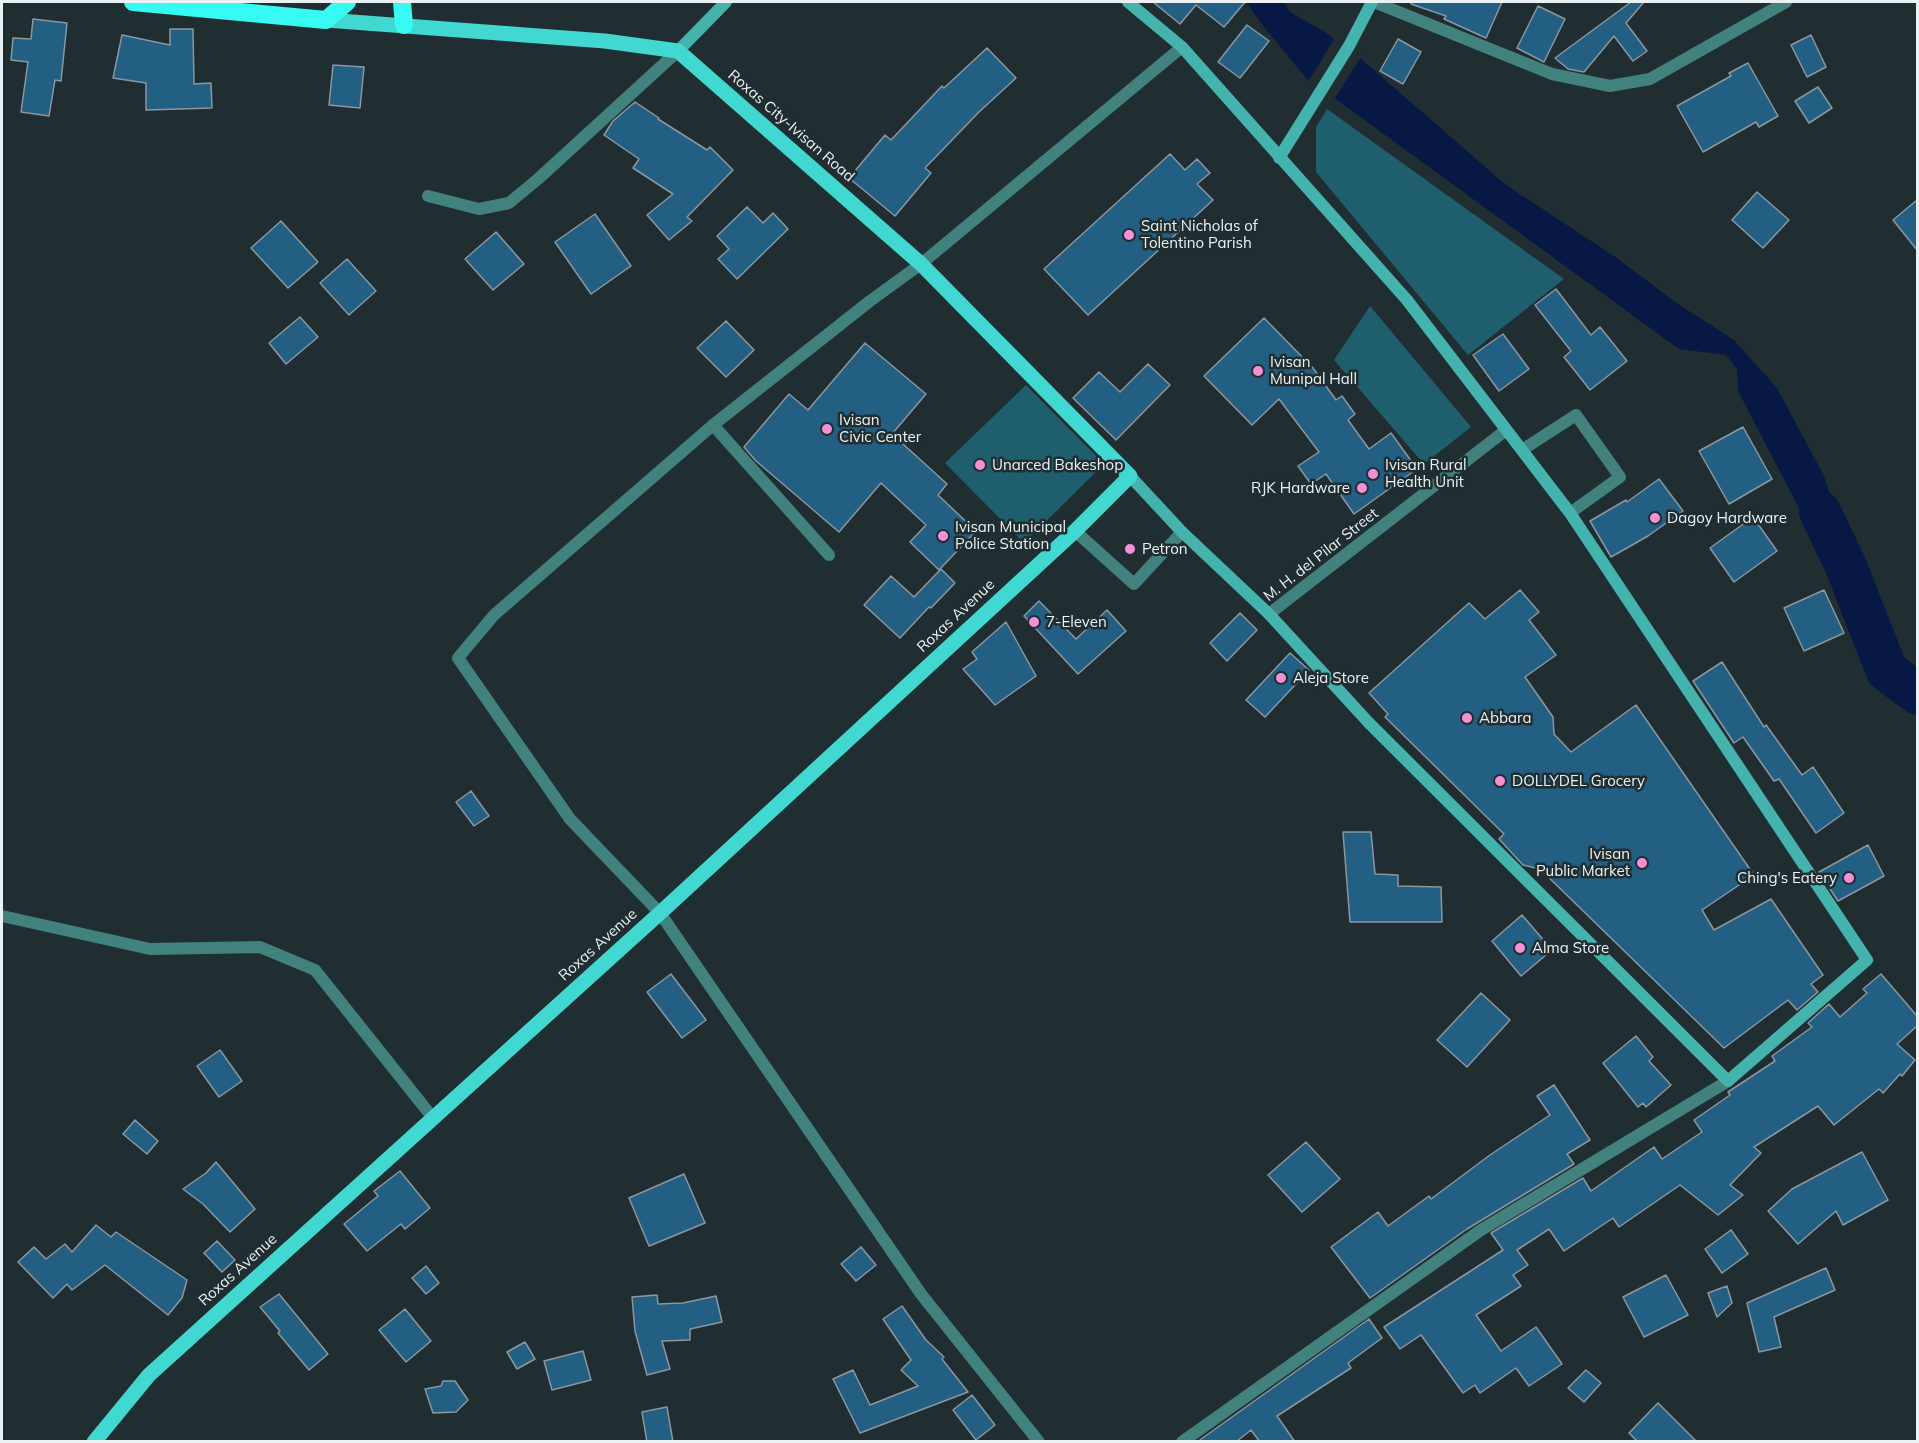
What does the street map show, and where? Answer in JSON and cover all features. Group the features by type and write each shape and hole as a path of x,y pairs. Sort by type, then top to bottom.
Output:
{"highway":[{"path":"133,2 327,20 346,2"},
{"path":"402,2 404,25"}],"main road":[{"path":"327,20 605,41 678,51"},
{"name":"Roxas City-Ivisan Road","path":"678,51 921,264 1130,477"},
{"name":"Roxas Avenue","path":"94,1442 148,1375 660,913 1075,531 1130,477"}],"street":[{"path":"428,196 479,209 509,203 678,51 726,2"},
{"path":"1128,2 1182,47 1407,300 1570,513 1867,960 1728,1081 1481,1230 1182,1442"},
{"path":"1279,158 1319,96 1373,2 1552,74 1610,86 1650,79 1786,2"},
{"path":"1039,1442 921,1294 660,913 570,819 458,658 494,615 713,425 861,308 921,264 1182,47"},
{"path":"1522,450 1576,415 1620,477 1570,513"},
{"path":"713,425 829,555"},
{"name":"M. H. del Pilar Street","path":"1269,615 1506,430"},
{"path":"1130,477 1182,532 1269,615 1369,723 1728,1081"},
{"path":"1075,531 1134,584 1182,532"},
{"path":"2,916 150,949 260,947 315,970 433,1118"}],"shaded area":[{"path":"1246,2 1284,2 1290,12 1325,32 1360,58 1506,185 1614,256 1678,304 1734,340 1777,388 1824,476 1838,519 1845,564 1802,514 1738,391 1737,369 1726,355 1679,349 1305,77"},
{"path":"1327,109 1564,279 1468,355 1316,172 1316,127"},
{"path":"1370,306 1471,427 1424,464 1334,360"},
{"path":"1026,385 1104,464 1024,543 945,463"}],"pier":[{"path":"1335,38 1362,55 1333,101 1308,82"}],"building":[{"path":"1153,2 1245,2 1224,27 1196,5 1180,24"},
{"path":"1411,2 1502,2 1486,38 1444,19 1446,16 1411,4"},
{"path":"1631,2 1644,2 1626,23 1647,51 1633,61 1614,36 1584,72 1568,69 1555,58"},
{"path":"1538,6 1565,19 1544,62 1517,48"},
{"path":"33,19 67,23 61,81 55,80 49,116 21,112 28,62 11,60 13,38 31,39"},
{"path":"1247,25 1269,41 1240,78 1218,62"},
{"path":"170,29 193,29 194,84 211,83 212,108 146,110 146,83 113,78 122,35 170,45"},
{"path":"1811,35 1826,67 1807,77 1791,45"},
{"path":"1398,39 1421,52 1403,84 1380,71"},
{"path":"987,48 1016,78 979,112 925,168 931,173 895,216 849,178 885,135 891,140 942,86 944,88"},
{"path":"1748,63 1778,116 1759,127 1756,122 1703,152 1677,106 1731,76 1729,73"},
{"path":"333,65 364,67 360,108 329,105"},
{"path":"1818,87 1832,108 1809,123 1795,101"},
{"path":"635,102 707,150 710,147 733,170 687,217 692,221 669,240 647,215 673,194 633,168 639,159 604,135 613,121"},
{"name":"Saint Nicholas of Tolentino Parish","path":"1170,154 1185,170 1197,159 1210,173 1197,184 1213,200 1088,315 1044,269"},
{"path":"1757,192 1789,220 1763,248 1732,220"},
{"path":"1917,200 1917,250 1893,220"},
{"path":"747,207 763,223 773,213 788,229 737,279 718,259 729,249 717,236"},
{"path":"595,214 631,266 591,294 555,242"},
{"path":"281,221 318,262 288,288 251,248"},
{"path":"496,232 524,264 493,290 465,259"},
{"path":"347,259 376,291 349,315 320,283"},
{"path":"1556,289 1591,335 1600,327 1627,361 1590,390 1564,357 1571,351 1535,305"},
{"path":"300,317 318,337 286,364 269,343"},
{"path":"1264,318 1313,368 1336,400 1342,396 1355,414 1348,420 1369,449 1391,433 1417,469 1354,514 1326,474 1311,484 1298,466 1319,452 1279,399 1252,425 1204,376"},
{"path":"726,321 754,350 726,377 697,348"},
{"path":"1503,334 1529,369 1499,391 1473,355"},
{"name":"Ivisan Civic Center","path":"865,343 926,394 892,434 947,484 938,495 976,531 939,570 910,542 926,525 881,483 839,532 756,461 744,447 789,394 808,410"},
{"path":"1148,364 1170,385 1116,440 1073,398 1099,372 1120,392"},
{"path":"1743,427 1772,479 1729,504 1699,451"},
{"path":"1659,479 1683,511 1648,536 1611,557 1590,521 1626,500 1627,502"},
{"path":"1753,517 1777,551 1734,582 1710,548"},
{"path":"941,569 955,583 900,638 864,605 891,576 914,597"},
{"name":"Ivisan Public Market","path":"1520,590 1539,612 1529,620 1556,655 1525,677 1553,717 1554,734 1571,752 1636,705 1754,875 1702,910 1714,930 1771,899 1823,975 1811,984 1818,992 1797,1010 1788,1000 1724,1048 1540,869 1523,865 1499,839 1504,834 1385,717 1388,714 1369,693 1469,603 1485,619"},
{"path":"1824,590 1844,633 1804,651 1784,608"},
{"path":"1039,601 1076,639 1107,610 1126,631 1078,674 1024,616"},
{"path":"1240,613 1257,630 1227,661 1210,643"},
{"path":"1006,622 1036,676 995,705 963,669 977,659 972,652"},
{"path":"1290,653 1309,670 1265,717 1246,700"},
{"path":"1722,662 1764,727 1766,725 1802,775 1813,767 1844,813 1816,833 1779,779 1774,781 1743,737 1734,743 1693,681"},
{"path":"471,791 489,816 474,826 456,802"},
{"path":"1343,832 1371,832 1375,874 1398,875 1398,886 1441,887 1442,922 1350,922"},
{"path":"1868,845 1884,876 1838,901 1819,872"},
{"path":"1522,915 1552,950 1521,976 1492,941"},
{"path":"671,974 706,1020 682,1038 647,992"},
{"path":"1881,974 1917,1016 1917,1026 1897,1044 1915,1060 1902,1076 1900,1074 1883,1093 1879,1089 1834,1125 1818,1106 1754,1147 1761,1153 1730,1185 1743,1195 1718,1215 1680,1185 1619,1227 1613,1218 1564,1251 1549,1229 1517,1250 1528,1265 1513,1275 1521,1286 1476,1315 1501,1351 1536,1327 1562,1364 1529,1386 1516,1368 1480,1393 1475,1385 1463,1393 1421,1335 1400,1349 1384,1327 1503,1250 1491,1233 1583,1178 1591,1191 1654,1147 1662,1159 1702,1132 1694,1120 1730,1095 1728,1092 1775,1061 1772,1056 1812,1027 1808,1023 1829,1004 1840,1017 1867,993 1863,989"},
{"path":"1481,993 1510,1020 1467,1067 1437,1040"},
{"path":"1636,1036 1653,1057 1649,1061 1671,1085 1646,1107 1643,1103 1638,1107 1603,1063"},
{"path":"220,1050 242,1081 219,1097 197,1066"},
{"path":"1554,1085 1590,1140 1567,1154 1574,1164 1467,1229 1370,1298 1331,1247 1378,1212 1388,1226 1429,1196 1431,1199 1490,1155 1550,1115 1537,1096"},
{"path":"135,1120 158,1141 147,1154 123,1134"},
{"path":"1306,1142 1340,1179 1302,1212 1268,1175"},
{"path":"1862,1152 1888,1200 1843,1225 1836,1211 1798,1244 1768,1211 1792,1189"},
{"path":"216,1162 255,1209 230,1232 203,1204 183,1189 206,1173"},
{"path":"400,1171 430,1208 405,1229 401,1224 367,1251 344,1224 378,1196 374,1191"},
{"path":"684,1174 705,1223 649,1246 629,1198"},
{"path":"96,1225 111,1237 116,1232 187,1280 182,1298 168,1315 105,1265 72,1290 67,1284 53,1298 18,1262 34,1247 46,1259 65,1244 72,1252"},
{"path":"1731,1230 1748,1254 1722,1273 1705,1249"},
{"path":"217,1241 235,1260 222,1272 204,1253"},
{"path":"861,1247 876,1265 856,1281 841,1264"},
{"path":"426,1266 439,1283 426,1294 412,1278"},
{"path":"1826,1268 1835,1290 1774,1317 1781,1347 1759,1352 1747,1303"},
{"path":"1666,1275 1688,1315 1644,1337 1623,1297"},
{"path":"1727,1286 1732,1303 1717,1317 1708,1293"},
{"path":"279,1294 328,1354 309,1370 260,1307"},
{"path":"657,1295 658,1304 683,1303 716,1296 722,1322 690,1329 690,1340 662,1341 670,1369 647,1375 635,1331 632,1297"},
{"path":"902,1306 926,1340 944,1357 942,1359 968,1392 860,1433 833,1379 853,1370 870,1405 918,1386 901,1370 911,1360 883,1319"},
{"path":"405,1309 431,1341 406,1362 379,1330"},
{"path":"1369,1319 1382,1338 1348,1363 1351,1368 1277,1416 1295,1442 1260,1442 1251,1430 1236,1442 1197,1442"},
{"path":"525,1342 535,1359 517,1369 507,1352"},
{"path":"583,1351 591,1380 552,1390 544,1361"},
{"path":"1586,1370 1601,1383 1584,1402 1568,1388"},
{"path":"443,1381 455,1381 468,1400 456,1412 433,1413 425,1389 441,1386"},
{"path":"972,1395 995,1425 976,1440 953,1410"},
{"path":"1658,1403 1697,1442 1638,1442 1629,1433"},
{"path":"667,1407 673,1442 647,1442 642,1412"}],"waterway":[{"path":"1820,512 1845,564 1887,671 1918,694"}],"place":[{"name":"Saint Nicholas of Tolentino Parish","path":"1129,235"},
{"name":"Ivisan Munipal Hall","path":"1258,371"},
{"name":"Ivisan Civic Center","path":"827,429"},
{"name":"Unarced Bakeshop","path":"980,465"},
{"name":"Ivisan Rural Health Unit","path":"1373,474"},
{"name":"RJK Hardware","path":"1362,488"},
{"name":"Dagoy Hardware","path":"1655,518"},
{"name":"Ivisan Municipal Police Station","path":"943,536"},
{"name":"Petron","path":"1130,549"},
{"name":"7-Eleven","path":"1034,622"},
{"name":"Aleja Store","path":"1281,678"},
{"name":"Abbara","path":"1467,718"},
{"name":"DOLLYDEL Grocery","path":"1500,781"},
{"name":"Ivisan Public Market","path":"1642,863"},
{"name":"Ching's Eatery","path":"1849,878"},
{"name":"Alma Store","path":"1520,948"}]}
